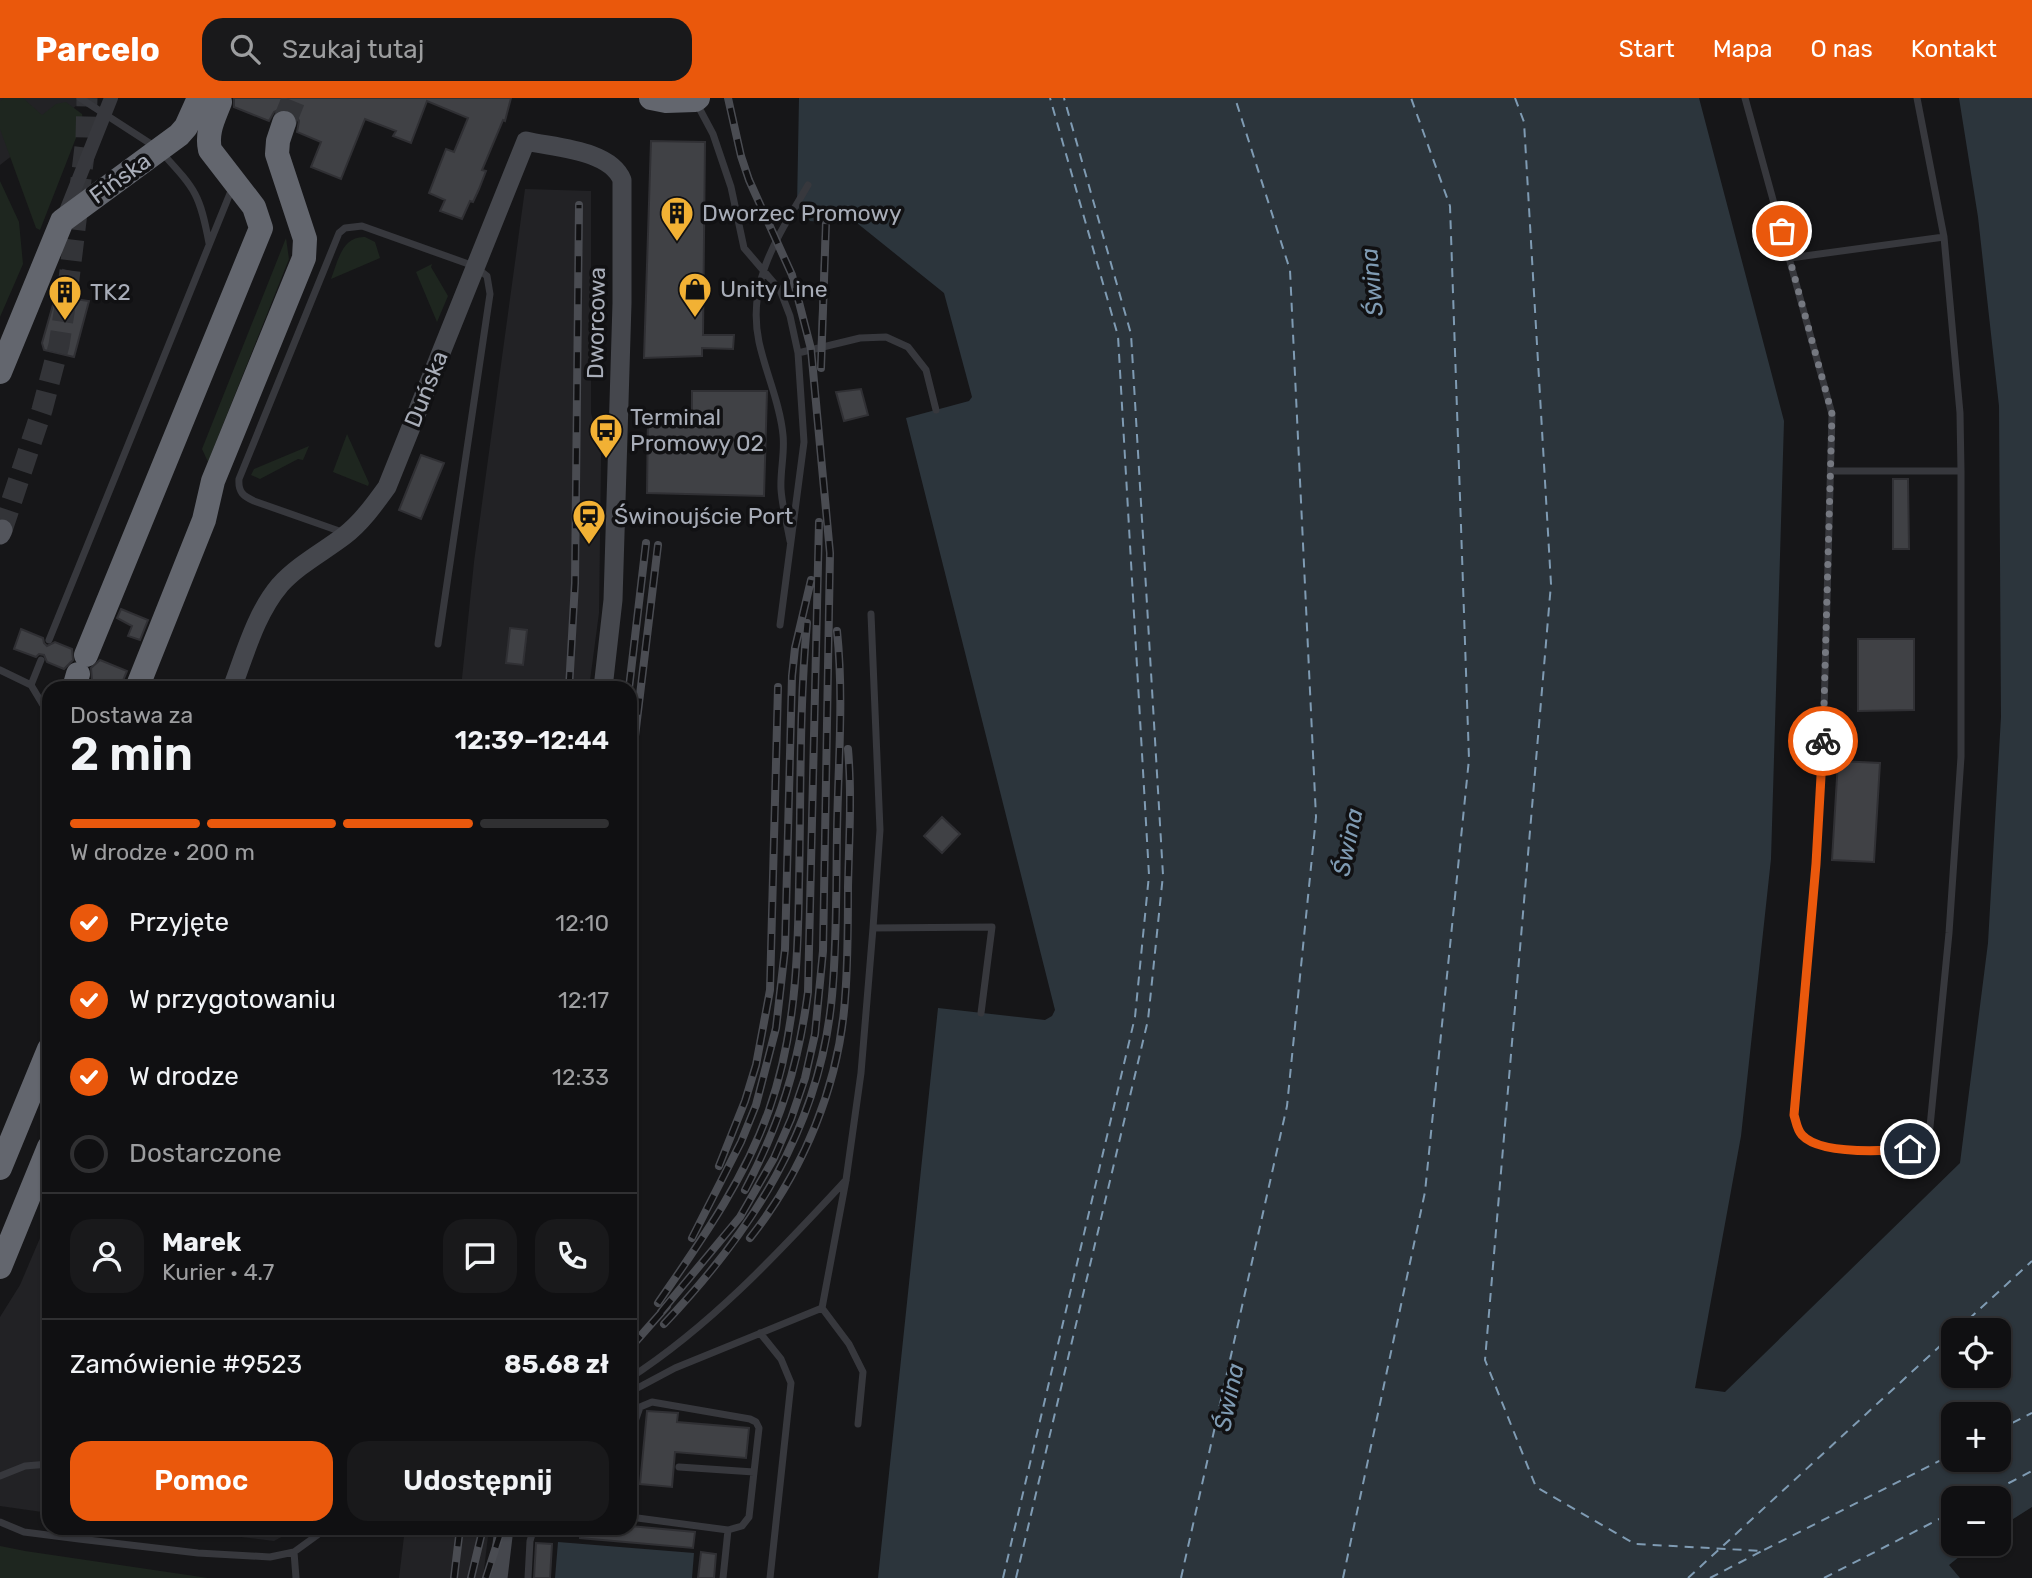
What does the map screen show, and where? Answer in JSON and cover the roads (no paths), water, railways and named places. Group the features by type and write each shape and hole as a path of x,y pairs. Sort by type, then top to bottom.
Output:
{"highway":[{"path":"661,99 696,99"},
{"path":"169,142 210,100"},
{"path":"209,150 210,100"},
{"path":"140,681 204,520 213,481 304,258 304,239 277,154 284,122"},
{"path":"79,672 261,228 254,207 209,150 195,140 169,142"},
{"name":"Fińska","path":"0,372 62,221 169,142"},
{"path":"0,1168 42,1066"},
{"path":"0,1268 42,1164"}],"street":[{"name":"Fińska","path":"62,221 111,98"},
{"name":"Duńska","path":"235,681 258,623 274,592 290,575 347,534 367,515 387,487 526,141 602,158 618,170"},
{"name":"Dworcowa","path":"604,681 613,600 623,190 618,170"},
{"path":"498,1578 503,1535"}],"lane":[{"path":"80,98 104,114 169,142 185,177 200,200 209,244"},
{"path":"1745,98 1832,414 1823,735 1816,864 1794,1115 1800,1134 1814,1144 1831,1148 1890,1150 1928,1147 1949,933 1961,757 1960,413 1944,237 1917,98"},
{"path":"696,99 713,134 731,187 744,248 780,290 790,316 798,353 804,442 780,625"},
{"path":"50,640 234,183"},
{"path":"792,549 782,502 783,436 755,313 758,288 769,252 808,185"},
{"path":"821,346 826,222"},
{"path":"347,534 244,496 239,488 239,479 339,233 345,228 362,226 474,266 487,276 489,294 438,644"},
{"path":"1790,258 1944,237"},
{"path":"798,353 860,338 886,337 908,346 926,370 936,410"},
{"path":"1831,471 1961,471"},
{"path":"858,1424 863,1372 849,1344 822,1308 846,1181 861,1073 880,830 871,614"},
{"path":"31,685 41,660"},
{"path":"0,670 31,685 42,703"},
{"path":"873,928 992,927 981,1013"},
{"path":"637,1373 689,1333 760,1270 846,1181"},
{"path":"637,1388 675,1368 822,1308"},
{"path":"761,1333 781,1359 791,1383 770,1578"},
{"path":"637,1416 640,1407 652,1402 750,1419 756,1422 759,1428 749,1517 742,1526 728,1530 637,1518"},
{"path":"0,1476 25,1466 42,1465"},
{"path":"679,1467 754,1472"},
{"path":"0,1522 24,1532 42,1534"},
{"path":"723,1578 728,1530"},
{"path":"49,1535 198,1553 270,1557 294,1552 317,1535"},
{"path":"528,1578 532,1535"},
{"path":"294,1552 296,1578"}],"water":[{"name":"Świna","path":"799,98 1699,98 1784,421 1771,859 1741,1136 1695,1388 1725,1392 1960,1163 1988,943 2001,717 1999,406 1978,217 1959,98 2032,98 2032,1507 2011,1520 2011,1486 1941,1486 1941,1556 1960,1556 1949,1565 1960,1578 878,1578 938,1008 1045,1020 1052,1016 1055,1010 906,418 969,401 972,397 944,293 847,215 837,223 810,221 797,207"},
{"path":"558,1542 694,1553 692,1578 555,1578"}],"tunnel":[{"path":"2,530 42,410 59,345 86,138 87,98"},
{"path":"284,123 294,98"}],"railway":[{"path":"661,1312 740,1217 774,1158 805,1078 815,1034 823,951 830,553 811,349 792,275 749,180 741,156 728,98"},
{"path":"569,681 575,583 579,205"},
{"path":"821,368 826,222"},
{"path":"745,1190 786,1094 799,1045 808,992 819,522"},
{"path":"630,681 646,543"},
{"path":"637,720 658,545"},
{"path":"692,1238 741,1142 756,1105 776,1028 785,949 792,676 795,648 811,580"},
{"path":"658,1303 720,1210 747,1162 769,1110 785,1054 798,941 801,720 807,623"},
{"path":"664,1324 726,1252 776,1175 797,1133 813,1090 825,1044 832,996 836,935 840,706 837,631"},
{"path":"719,1166 756,1065 770,990 778,687"},
{"path":"750,1238 787,1184 802,1155 827,1094 835,1063 847,971 850,800 848,749"},
{"path":"637,1340 667,1306"},
{"path":"454,1578 459,1535"},
{"path":"471,1578 481,1535"},
{"path":"486,1578 500,1535"}],"place":[{"name":"Dworzec Promowy","path":"677,243"},
{"name":"Unity Line","path":"695,319"},
{"name":"TK2","path":"65,322"},
{"name":"Terminal Promowy 02","path":"606,460"},
{"name":"Świnoujście Port","path":"589,546"}]}
